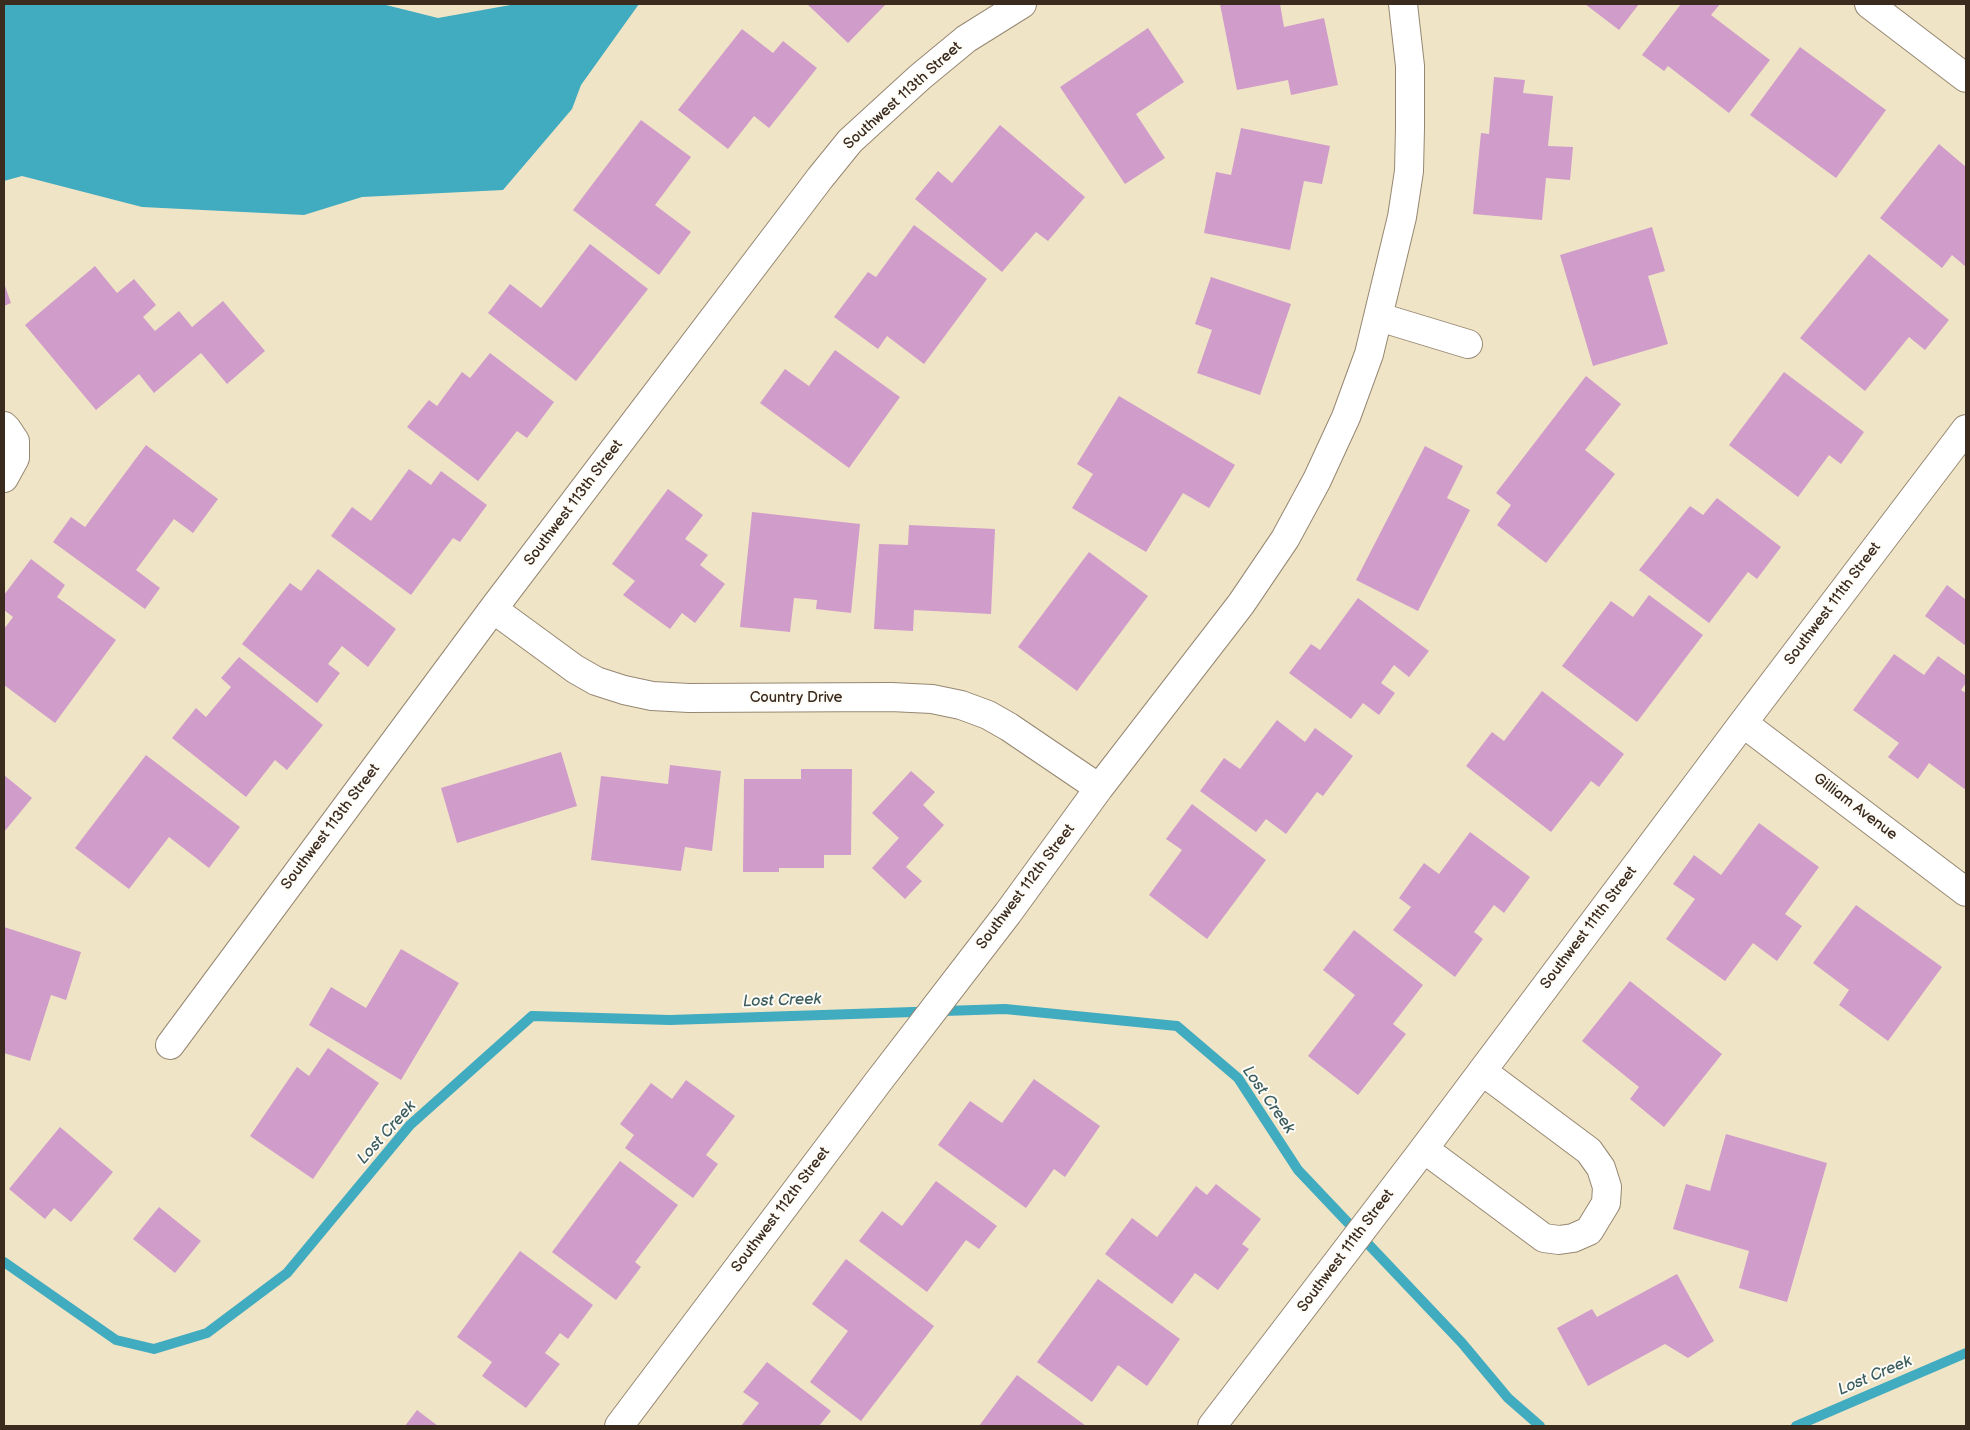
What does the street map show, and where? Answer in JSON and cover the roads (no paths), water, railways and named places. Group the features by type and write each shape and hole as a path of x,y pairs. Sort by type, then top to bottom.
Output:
{"street":[{"name":"Southwest 113th Street","path":"170,1045 493,610 820,178 850,142 920,77 966,40 1022,4"},
{"name":"Southwest 112th Street","path":"618,1426 1008,913 1099,788 1240,604 1285,539 1317,480 1346,417 1369,354 1402,217 1409,171 1410,66 1403,4"},
{"path":"1869,4 1966,78"},
{"path":"1378,317 1468,344"},
{"path":"4,426 15,441 15,458 4,478"},
{"name":"Southwest 111th Street","path":"1212,1426 1422,1151 1966,429"},
{"name":"Country Drive","path":"493,610 575,669 596,681 652,696 689,698 892,697 932,699 961,705 988,715 1010,727 1099,788"},
{"name":"Gilliam Avenue","path":"1743,723 1966,892"},
{"path":"1422,1151 1544,1238 1559,1240 1573,1238 1589,1231 1606,1202 1607,1186 1601,1168 1589,1151 1482,1071"}],"water":[{"path":"4,4 382,4 438,18 516,4 639,4 581,85 572,109 503,190 362,197 304,215 142,207 22,176 4,181"}],"waterway":[{"name":"Lost Creek","path":"4,1262 116,1340 154,1349 207,1333 287,1273 410,1125 532,1016 670,1020 1005,1009 1177,1026 1238,1078 1298,1170 1462,1343 1508,1398 1540,1426"},
{"name":"Lost Creek","path":"1796,1426 1966,1353"}]}
